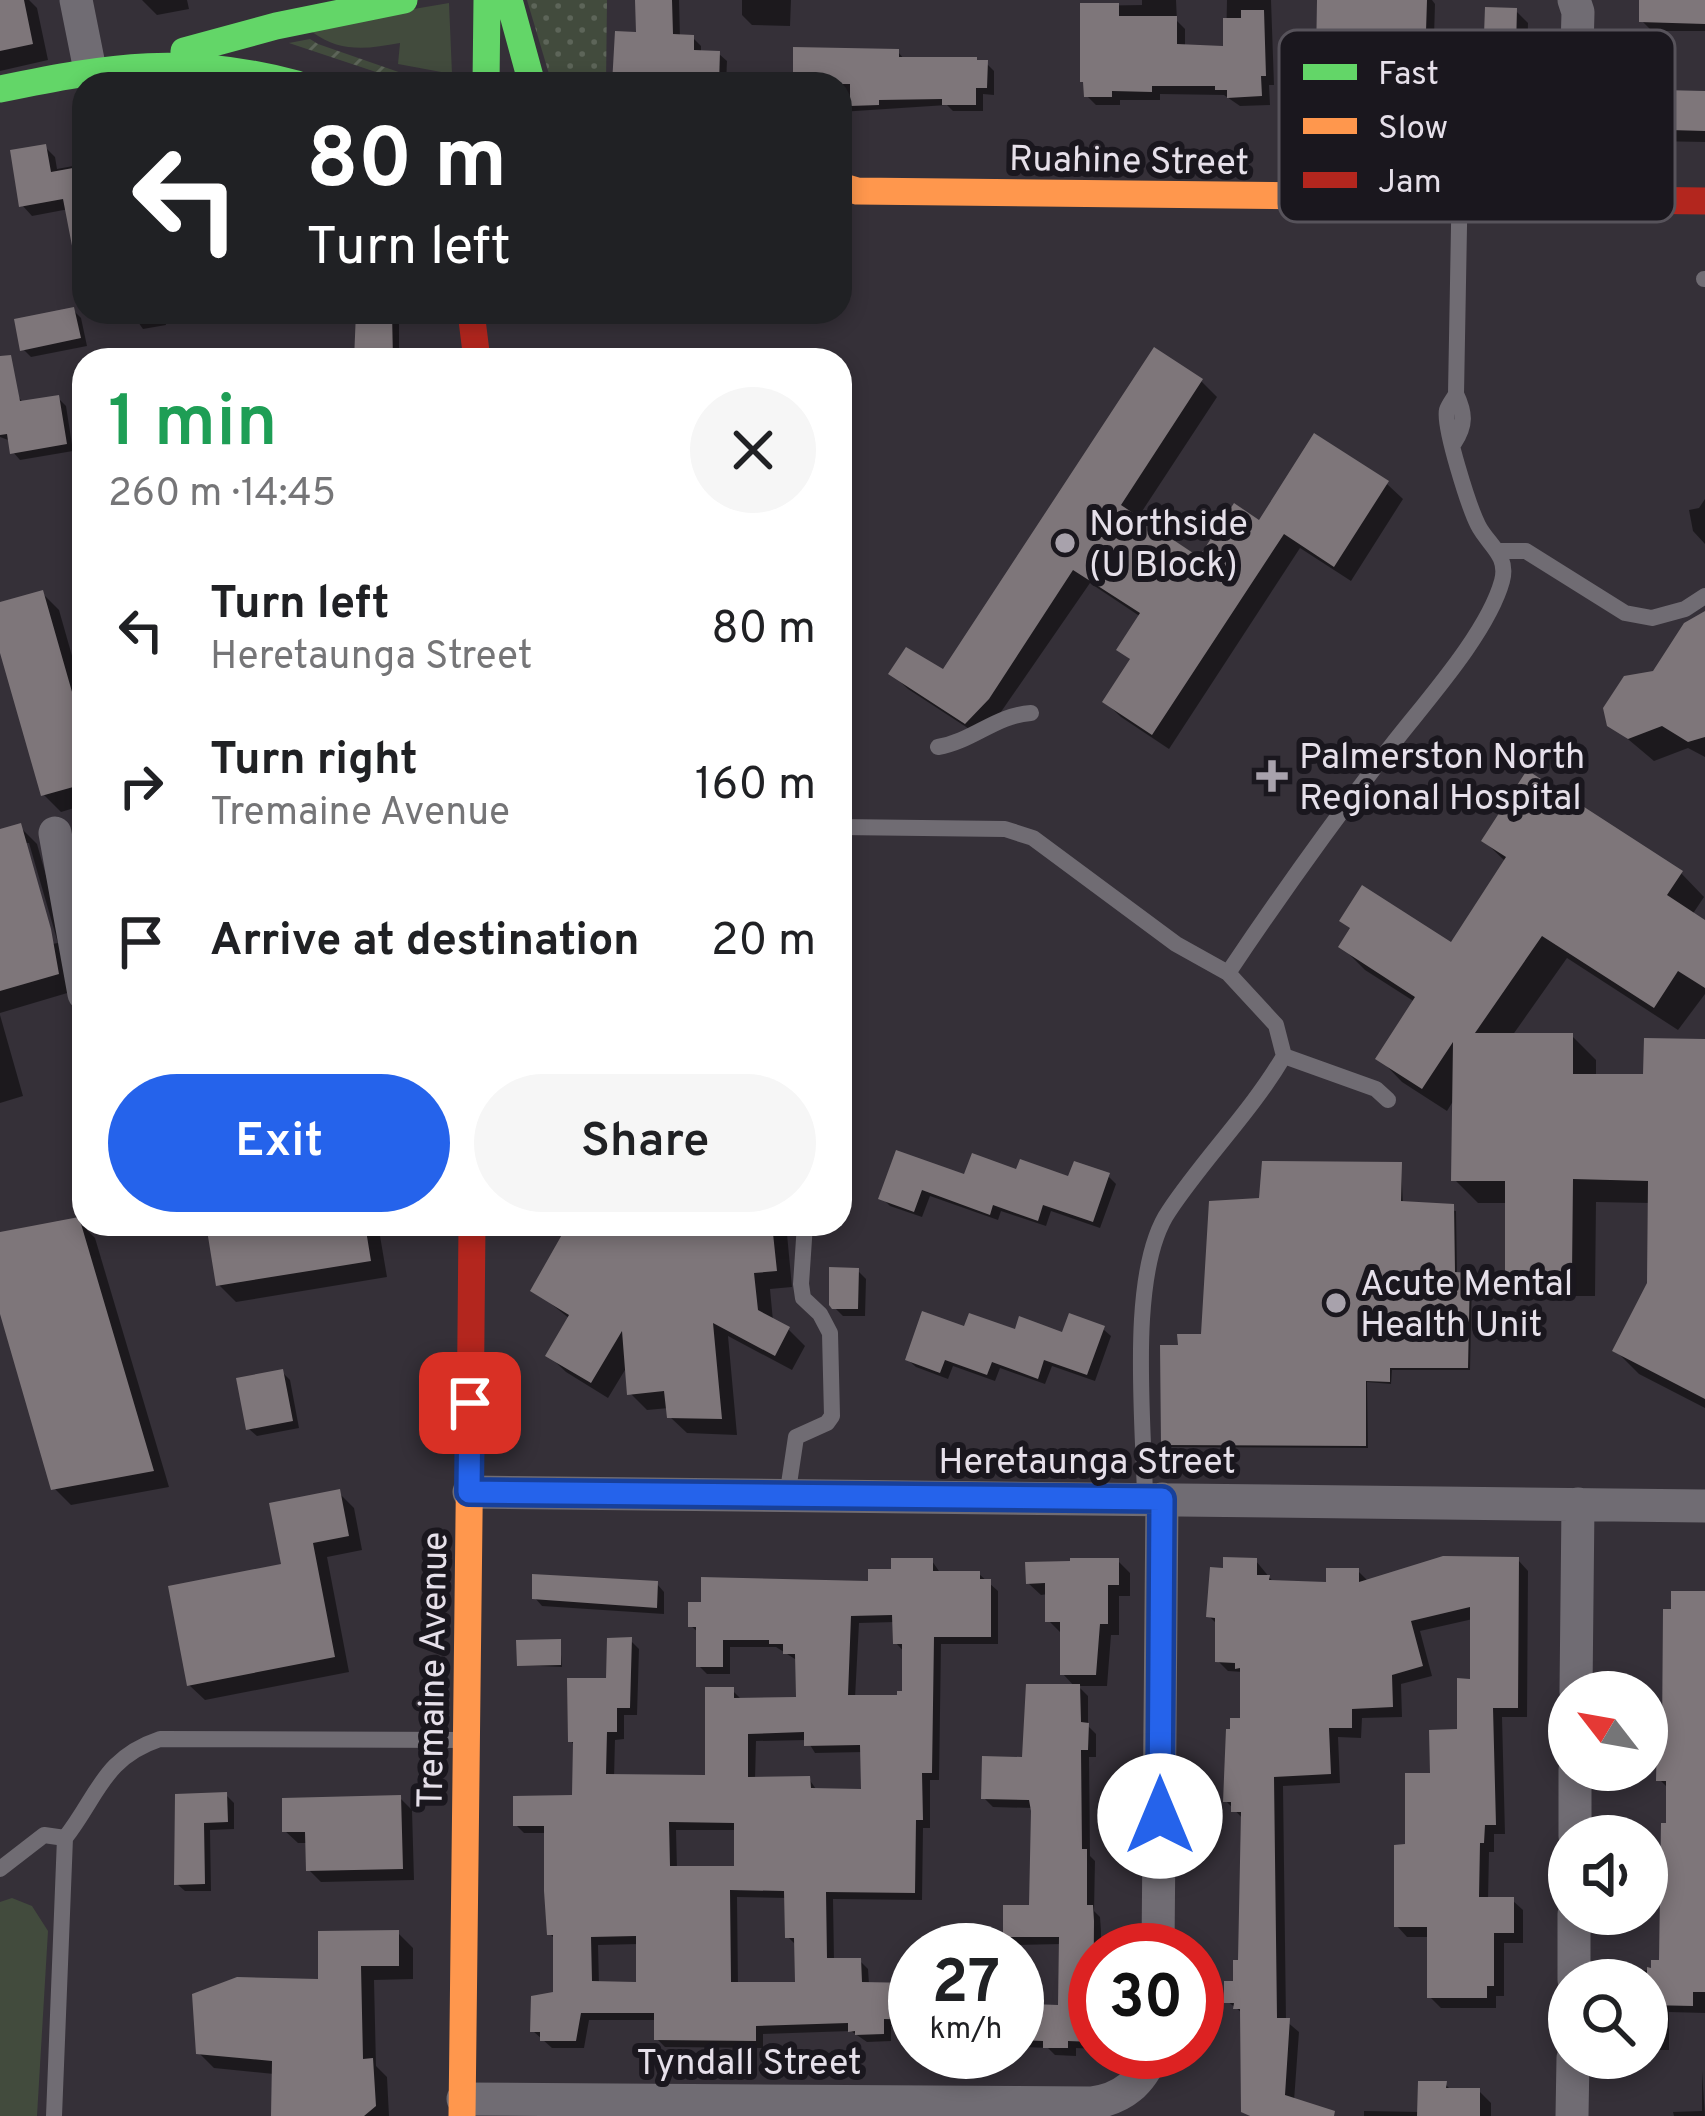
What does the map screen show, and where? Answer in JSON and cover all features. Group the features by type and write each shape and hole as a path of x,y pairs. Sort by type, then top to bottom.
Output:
{"main road":[{"path":"81,72 404,0"},
{"path":"486,72 487,0"},
{"path":"509,0 529,72"},
{"path":"146,61 233,66 254,72"},
{"path":"0,89 72,74"},
{"name":"Ruahine Street","path":"852,167 1279,179"},
{"name":"Ruahine Street","path":"1675,177 1705,174"},
{"name":"Ruahine Street","path":"852,190 1279,187"},
{"name":"Ruahine Street","path":"1675,198 1705,201"},
{"name":"Tremaine Avenue","path":"462,2107 472,1236"}],"street":[{"path":"76,0 90,70"},
{"path":"1574,0 1577,30"},
{"path":"55,833 72,927"},
{"name":"Heretaunga Street","path":"469,1492 1705,1506"},
{"path":"1153,1499 1158,1923"},
{"path":"1576,1671 1578,1504"},
{"name":"Tyndall Street","path":"462,2107 1090,2103 1113,2100 1139,2079"},
{"path":"1572,2116 1573,2079"}],"lane":[{"path":"1228,974 1299,868 1463,651 1503,578 1499,551 1480,529 1461,481 1454,443 1463,429 1463,409 1456,394 1458,222"},
{"path":"1499,551 1526,551 1625,613 1652,618 1685,610 1705,596"},
{"path":"938,747 956,744 1011,714 1031,713"},
{"path":"852,827 1005,829 1033,838 1176,944 1228,974 1276,1025 1284,1057 1265,1089 1166,1213 1151,1246 1142,1313 1153,1499"},
{"path":"1284,1057 1376,1089 1388,1100"},
{"path":"787,1498 796,1436 827,1423 832,1416 830,1333 820,1314 803,1298 804,1236"},
{"path":"54,2116 65,1838 117,1761 160,1739 466,1740"},
{"path":"0,1869 44,1835 65,1838"}],"green space":[{"path":"527,0 607,0 606,72 548,72"},
{"path":"449,3 452,72 398,64 400,43 354,48 312,32 314,26"},
{"path":"310,39 398,72 376,72 289,43"},
{"path":"12,1898 32,1906 48,1931 37,2116 0,2116 0,1902"}],"building":[{"path":"0,0 24,0 33,44 0,51"},
{"path":"635,0 672,0 673,34 694,35 694,50 720,51 719,72 613,72 615,31 636,32"},
{"path":"1317,0 1427,0 1426,30 1316,30"},
{"path":"1639,0 1705,0 1705,24 1639,22"},
{"path":"1080,3 1119,3 1119,16 1177,16 1177,44 1223,46 1223,18 1241,18 1241,10 1264,10 1262,96 1227,98 1227,90 1215,90 1215,86 1152,86 1152,92 1112,91 1112,97 1084,97"},
{"path":"1485,7 1517,8 1516,30 1484,30"},
{"path":"793,47 899,49 899,57 988,60 987,88 976,88 976,105 942,105 942,99 879,100 879,105 852,106 852,72 793,72"},
{"path":"1675,90 1705,91 1705,131 1675,130"},
{"path":"46,144 51,172 72,168 72,246 63,199 19,207 10,150"},
{"path":"72,307 72,324 78,324 81,338 20,351 14,319"},
{"path":"356,324 392,324 393,348 354,348"},
{"name":"Northside (U Block)","path":"1154,347 1203,379 1121,505 1199,557 1234,503 1259,520 1314,433 1389,481 1334,567 1284,534 1152,735 1102,702 1130,659 1116,650 1140,613 1073,570 989,699 965,724 888,674 906,647 943,669"},
{"path":"11,355 20,401 59,395 67,444 10,454 7,434 0,435 0,356"},
{"path":"43,590 72,692 72,787 41,796 0,653 0,602"},
{"path":"1705,611 1705,737 1688,742 1662,726 1628,739 1607,726 1603,708 1624,676 1653,671 1684,623"},
{"path":"1527,770 1683,871 1667,895 1705,920 1705,988 1678,971 1654,1008 1542,936 1475,1033 1573,1033 1573,1074 1643,1074 1644,1038 1705,1039 1705,1399 1612,1351 1647,1283 1648,1181 1573,1179 1572,1274 1505,1273 1505,1181 1451,1181 1453,1042 1422,1089 1375,1059 1415,997 1338,947 1350,928 1339,921 1362,885 1451,942 1506,857 1481,841"},
{"path":"21,823 59,974 0,991 0,829"},
{"path":"896,1150 964,1174 972,1153 1016,1169 1020,1159 1068,1176 1074,1161 1110,1173 1093,1222 1043,1205 1038,1221 993,1205 990,1215 922,1190 914,1212 878,1199"},
{"name":"Acute Mental Health Unit","path":"1262,1161 1402,1162 1401,1201 1454,1204 1455,1272 1470,1273 1468,1368 1390,1368 1390,1382 1366,1381 1366,1446 1161,1445 1160,1345 1178,1345 1177,1334 1201,1334 1209,1201 1259,1198"},
{"path":"72,1218 72,1236 85,1236 154,1471 51,1490 0,1314 0,1232"},
{"path":"208,1236 367,1236 371,1261 216,1286"},
{"path":"561,1236 773,1236 777,1271 754,1273 758,1310 790,1327 775,1356 713,1323 722,1419 667,1418 664,1391 627,1395 622,1331 591,1383 545,1356 569,1315 530,1291"},
{"path":"829,1267 859,1268 858,1309 829,1305"},
{"path":"922,1311 964,1326 969,1313 1015,1329 1019,1316 1062,1332 1069,1313 1105,1326 1087,1375 1044,1360 1038,1379 992,1362 987,1375 945,1360 940,1373 905,1360"},
{"path":"283,1369 293,1421 246,1430 236,1378"},
{"path":"340,1489 349,1536 313,1543 335,1657 187,1686 168,1586 281,1564 269,1503"},
{"path":"1443,1556 1519,1557 1518,1708 1493,1708 1496,1825 1485,1825 1484,1843 1480,1843 1479,1897 1514,1897 1514,1933 1494,1933 1494,1986 1487,1986 1487,1998 1427,1998 1427,1927 1394,1927 1394,1845 1405,1844 1405,1773 1430,1773 1429,1730 1457,1729 1457,1678 1470,1679 1470,1607 1411,1621 1423,1666 1392,1675 1393,1707 1352,1709 1352,1728 1329,1728 1331,1774 1274,1777 1277,2018 1290,2018 1285,2095 1335,2111 1334,2116 1250,2116 1241,2112 1240,2009 1224,2003 1224,1981 1233,1981 1233,1960 1238,1960 1241,1812 1231,1812 1231,1802 1223,1802 1226,1729 1230,1729 1230,1718 1240,1718 1240,1668 1235,1669 1235,1663 1215,1662 1215,1618 1206,1617 1210,1567 1223,1568 1223,1557 1257,1558 1257,1575 1270,1575 1269,1580 1326,1582 1326,1568 1359,1568 1359,1582"},
{"path":"891,1558 933,1558 933,1571 980,1571 980,1579 991,1579 991,1637 934,1637 932,1773 922,1773 923,1820 916,1820 915,1893 826,1892 827,1958 861,1958 862,1982 888,1982 884,2034 855,2035 855,2031 848,2032 848,2023 756,2026 756,2041 654,2040 654,2013 581,2013 576,2041 540,2041 540,2032 530,2032 531,1996 553,1992 544,1826 513,1826 513,1796 572,1795 567,1678 606,1678 607,1638 632,1637 630,1708 617,1708 617,1732 607,1732 606,1774 705,1775 705,1687 734,1687 734,1698 796,1697 795,1654 783,1654 783,1644 723,1640 723,1667 696,1667 696,1627 688,1627 688,1602 701,1602 701,1577 868,1581 868,1569 891,1569","holes":["892,1615 893,1644 902,1644 902,1691 897,1695 848,1695 851,1616","804,1732 804,1746 860,1745 861,1789 811,1788 810,1776 748,1777 748,1734","669,1822 734,1823 734,1866 670,1866","730,1890 784,1891 785,1938 794,1938 795,1982 731,1982","636,1936 636,1982 592,1981 591,1937"]},
{"path":"1119,1558 1119,1585 1108,1585 1108,1624 1100,1624 1096,1675 1060,1675 1060,1622 1045,1622 1045,1583 1026,1584 1025,1562"},
{"path":"532,1574 658,1581 657,1608 532,1599"},
{"path":"1671,1591 1705,1591 1705,1992 1693,1992 1693,2006 1668,2005 1668,1959 1659,1959 1659,1935 1668,1935 1668,1671 1663,1671 1663,1609 1671,1609"},
{"path":"561,1639 561,1665 517,1666 516,1640"},
{"path":"1026,1684 1080,1684 1081,1722 1089,1723 1088,1750 1081,1750 1082,1849 1087,1849 1087,1905 1093,1905 1094,1923 1068,1923 1068,2048 1044,2048 1044,2004 1058,2005 1059,1937 1044,1937 1044,1923 1003,1923 1003,1905 1029,1905 1029,1800 981,1799 982,1756 1022,1757"},
{"path":"227,1792 228,1822 204,1823 205,1884 174,1885 175,1794"},
{"path":"401,1795 403,1869 306,1871 305,1832 282,1832 282,1798"},
{"path":"399,1930 399,1966 361,1966 363,2059 373,2058 376,2106 364,2116 271,2116 272,2061 196,2054 192,1994 237,1977 318,1979 318,1931"},
{"path":"1418,2081 1447,2081 1446,2088 1480,2088 1480,2116 1417,2116"}],"traffic: fast":[{"path":"184,51 404,0"},
{"path":"486,72 487,0"},
{"path":"509,0 529,72"},
{"path":"91,72 183,66 238,72"},
{"path":"0,89 72,75"}],"traffic: slow":[{"path":"852,190 1279,196"},
{"path":"462,2116 470,1434"}],"traffic: jam":[{"path":"1675,201 1705,201"},
{"path":"472,324 476,348"},
{"path":"470,1434 472,1236"}],"place":[{"name":"Northside (U Block)","path":"1065,543"},
{"name":"Palmerston North Regional Hospital","path":"1272,776"},
{"name":"Acute Mental Health Unit","path":"1336,1303"}],"route":[{"path":"470,1403 469,1492 1162,1499 1160,1816"}]}
